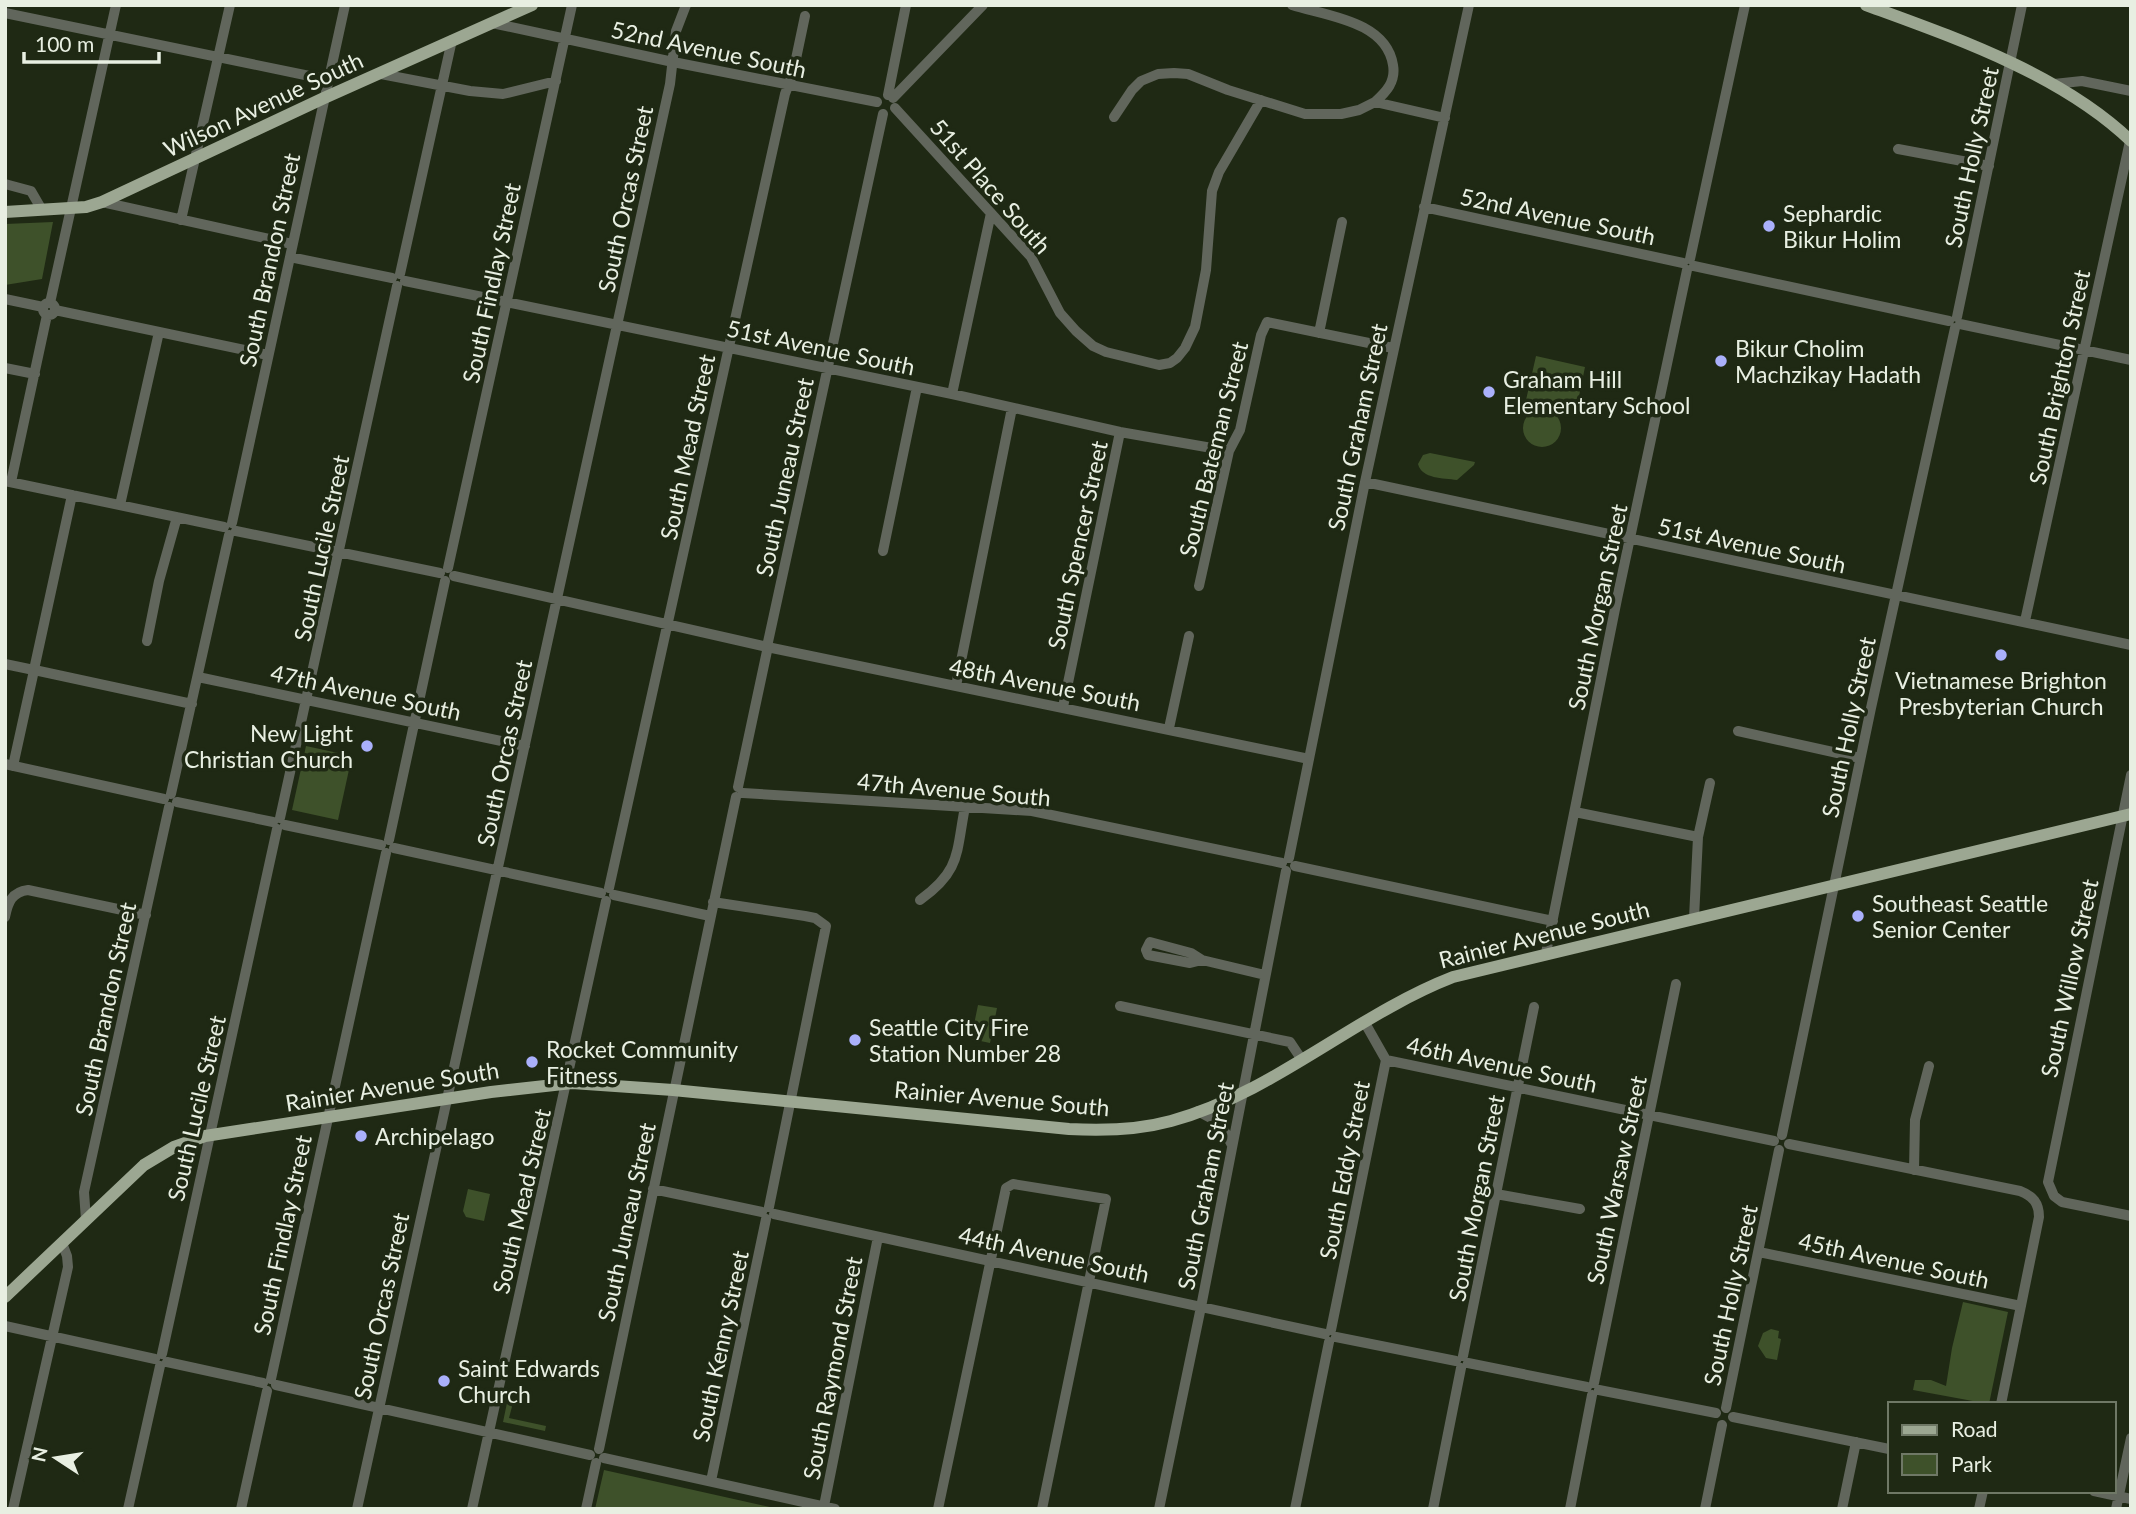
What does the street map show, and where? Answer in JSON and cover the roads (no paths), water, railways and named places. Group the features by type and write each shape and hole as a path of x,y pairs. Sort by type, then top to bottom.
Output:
{"main road":[{"name":"Wilson Avenue South","path":"5,212 71,208 102,202 532,5"},
{"path":"1866,5 2010,62 2054,84 2105,118 2131,141"},
{"name":"Rainier Avenue South","path":"5,1297 155,1157 179,1145 210,1135 447,1098 566,1083 673,1090 1092,1130 1149,1125 1171,1121 1243,1092 1419,992 1453,977 2127,815"}],"street":[{"path":"8,481 35,374 116,5"},
{"path":"181,220 230,5"},
{"name":"South Brandon Street","path":"86,1220 84,1192 345,5"},
{"name":"South Findlay Street","path":"241,1509 572,5"},
{"name":"South Orcas Street","path":"357,1509 670,84 676,31 686,5"},
{"path":"892,101 880,98 877,102 878,111 889,114 892,101 906,5"},
{"path":"892,101 983,5"},
{"path":"1114,117 1141,81 1158,74 1188,74 1305,114 1322,116 1359,110 1387,92 1394,71 1392,56 1374,34 1361,26 1292,5"},
{"name":"South Graham Street","path":"1159,1509 1365,482 1469,5"},
{"name":"South Morgan Street","path":"1546,953 1745,5"},
{"name":"South Holly Street","path":"1726,1408 1860,758 2022,5"},
{"path":"5,13 329,80"},
{"name":"South Mead Street","path":"472,1509 728,348 805,16"},
{"name":"52nd Avenue South","path":"492,23 877,102"},
{"name":"South Lucile Street","path":"128,1509 452,40"},
{"path":"381,74 503,94 555,81"},
{"path":"2054,84 2082,81 2131,90"},
{"name":"51st Place South","path":"892,101 1031,257 1060,313 1093,346 1121,357 1158,365 1170,363 1185,348 1195,327 1206,270 1212,191 1220,170 1261,100"},
{"path":"1375,102 1445,118"},
{"name":"South Juneau Street","path":"586,1509 710,916 739,792 883,114"},
{"name":"South Brighton Street","path":"2025,621 2131,141"},
{"path":"1898,149 1989,166"},
{"path":"5,184 31,191 42,209"},
{"path":"102,202 292,244"},
{"name":"52nd Avenue South","path":"1424,207 2131,360"},
{"path":"952,394 991,213"},
{"path":"1342,222 1319,333 1394,348"},
{"name":"51st Avenue South","path":"290,257 952,394 1120,432 1229,451"},
{"path":"5,299 268,355"},
{"name":"South Bateman Street","path":"1199,586 1229,451 1240,430 1266,322 1319,333"},
{"path":"120,505 159,332"},
{"path":"5,368 35,374"},
{"path":"883,551 917,387"},
{"path":"956,686 1012,408"},
{"name":"South Spencer Street","path":"1063,707 1120,432"},
{"name":"48th Avenue South","path":"8,481 557,598 667,626 1309,759"},
{"name":"51st Avenue South","path":"1365,482 2131,645"},
{"path":"72,495 34,670 9,765 710,916"},
{"path":"147,641 159,581 177,517"},
{"path":"1169,728 1189,636"},
{"path":"5,664 192,704"},
{"name":"47th Avenue South","path":"198,677 525,746"},
{"path":"1738,731 1860,758"},
{"name":"South Willow Street","path":"2131,775 2127,815 2048,1175 2049,1189 2062,1202 2131,1216"},
{"path":"1695,918 1698,837 1710,783"},
{"name":"47th Avenue South","path":"739,792 1035,811 1553,921"},
{"path":"920,900 939,886 953,867 965,807"},
{"path":"1575,812 1698,837"},
{"path":"5,917 8,903 18,892 33,891 146,915"},
{"name":"South Kenny Street","path":"711,1481 817,973 821,970 823,961 821,957 826,926 815,918 713,902"},
{"path":"1202,960 1190,963 1148,956 1146,950 1150,942 1191,953 1202,960 1265,975"},
{"name":"South Warsaw Street","path":"1570,1509 1676,984"},
{"path":"1120,1006 1290,1042 1303,1060"},
{"name":"South Morgan Street","path":"1433,1509 1534,1007"},
{"name":"South Eddy Street","path":"1295,1509 1386,1060 1365,1023"},
{"name":"46th Avenue South","path":"1386,1060 2020,1191 2034,1198 2039,1217 2021,1306"},
{"path":"1914,1170 1915,1120 1929,1066"},
{"path":"1198,1111 1220,1123 1232,1145"},
{"path":"938,1509 1006,1188 1013,1184 1106,1199 1042,1509"},
{"name":"44th Avenue South","path":"653,1188 1330,1336 1716,1413"},
{"path":"1496,1194 1580,1209"},
{"name":"South Raymond Street","path":"824,1506 878,1237"},
{"path":"13,1509 68,1267 62,1243"},
{"name":"45th Avenue South","path":"1759,1252 2021,1306"},
{"path":"2001,1402 2021,1306"},
{"path":"5,1326 835,1509"},
{"path":"1721,1408 1726,1408 1732,1412 1733,1417 1731,1422 1722,1425 1717,1420 1716,1413 1721,1408"},
{"path":"1733,1417 1888,1449"},
{"path":"1705,1509 1722,1425"},
{"path":"2116,1509 2131,1438"},
{"path":"1842,1509 1856,1442"},
{"path":"2102,1493 2131,1499"}],"place":[{"name":"Sephardic Bikur Holim","path":"1769,226"},
{"name":"Bikur Cholim Machzikay Hadath","path":"1721,361"},
{"name":"Graham Hill Elementary School","path":"1489,392"},
{"name":"Vietnamese Brighton Presbyterian Church","path":"2001,655"},
{"name":"New Light Christian Church","path":"367,746"},
{"name":"Southeast Seattle Senior Center","path":"1858,916"},
{"name":"Seattle City Fire Station Number 28","path":"855,1040"},
{"name":"Rocket Community Fitness","path":"532,1062"},
{"name":"Archipelago","path":"361,1136"},
{"name":"Saint Edwards Church","path":"444,1381"}]}
